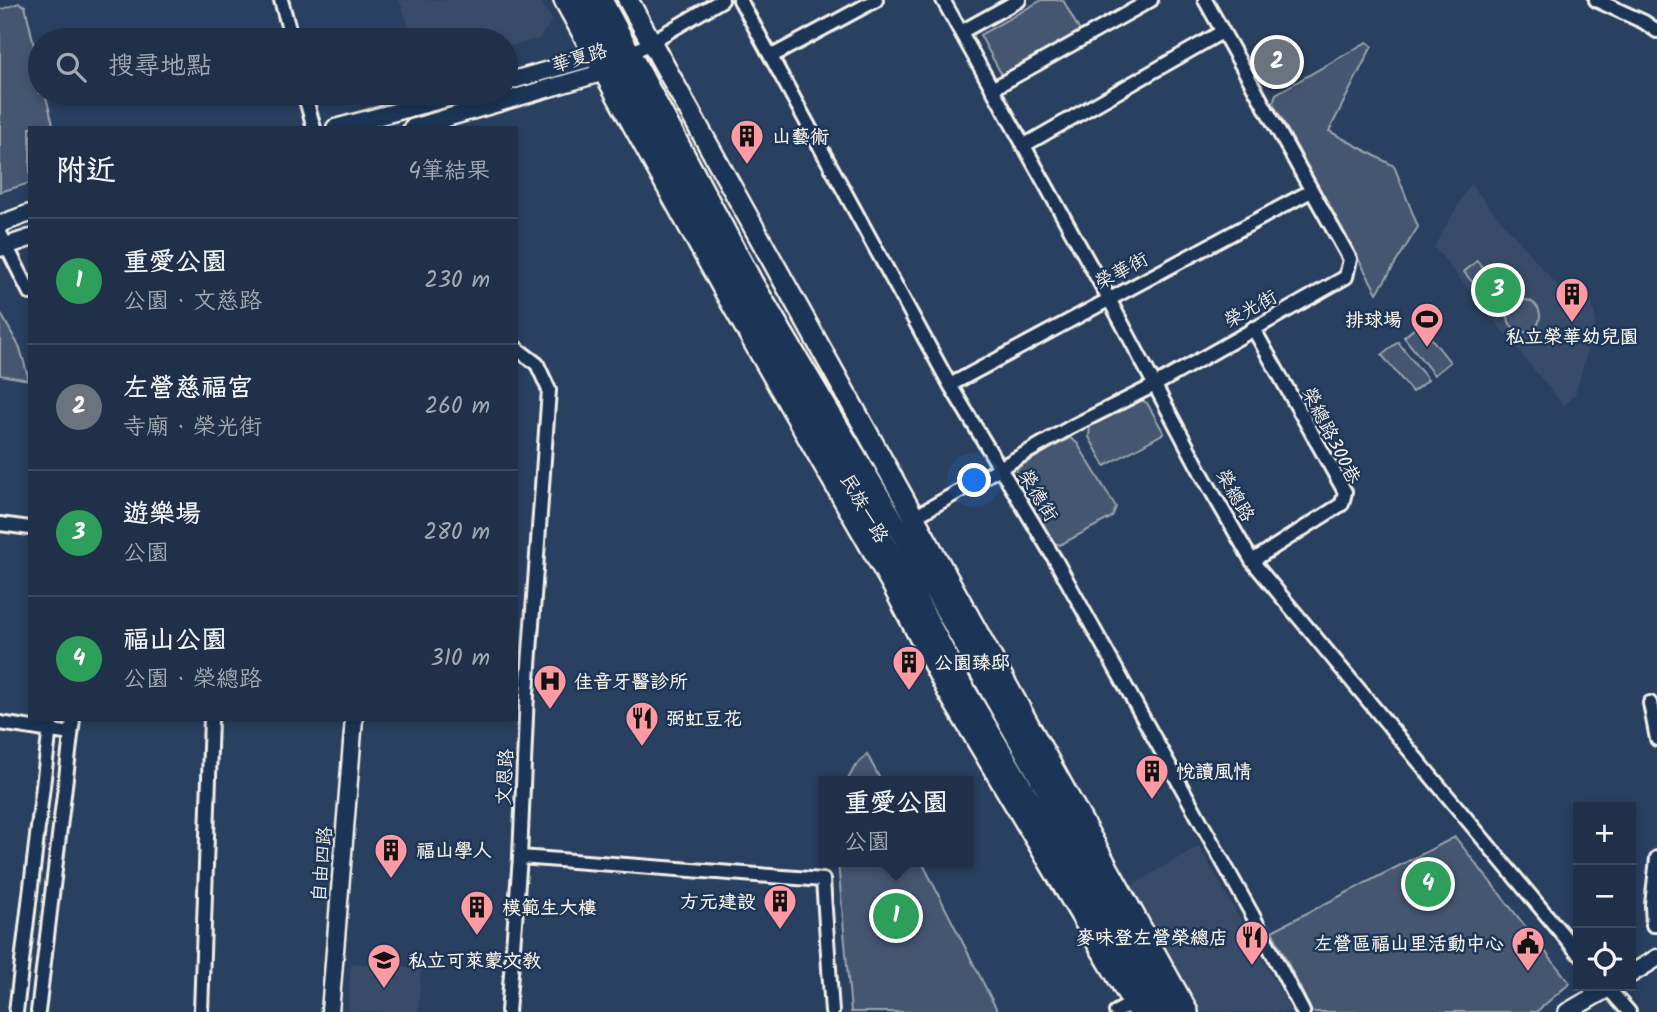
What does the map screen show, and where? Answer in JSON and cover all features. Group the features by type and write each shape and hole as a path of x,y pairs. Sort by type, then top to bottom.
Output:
{"main road":[{"name":"民族一路","path":"564,0 612,61 907,522"},
{"name":"民族一路","path":"582,0 612,61 738,289 910,586 961,683 1146,1001 1172,1012"},
{"name":"民族一路","path":"603,0 612,61"},
{"name":"民族一路","path":"628,0 907,522 1146,1001 1188,1012"}],"street":[{"path":"281,0 289,28"},
{"path":"612,61 651,43 722,0"},
{"name":"榮德街","path":"740,0 950,385 1056,561 1253,916 1303,1012"},
{"path":"772,56 876,0"},
{"name":"榮總路","path":"943,0 1252,561 1573,947"},
{"path":"961,32 1019,0"},
{"path":"992,89 1151,0"},
{"name":"榮光街","path":"907,522 1073,426 1154,385 1346,277 1350,259 1205,0"},
{"path":"1596,0 1644,22 1657,32"},
{"path":"1023,146 1223,32"},
{"name":"華夏路","path":"518,80 612,61"},
{"name":"華夏路","path":"518,92 612,61"},
{"path":"307,105 313,126"},
{"path":"342,126 421,105"},
{"name":"華夏路","path":"418,126 481,105"},
{"name":"榮華街","path":"950,385 1311,191"},
{"path":"0,225 28,214"},
{"path":"28,238 2,243 28,289"},
{"name":"榮總路300巷","path":"1252,561 1342,504 1345,492 1253,328"},
{"name":"文恩路","path":"508,1012 549,390 537,364 518,350"},
{"path":"0,524 28,528"},
{"path":"1650,703 1657,739"},
{"path":"38,1012 73,721"},
{"path":"201,1012 211,721"},
{"name":"自由四路","path":"330,1012 354,721"},
{"path":"0,723 50,725 71,734"},
{"path":"16,1012 50,725"},
{"path":"520,857 824,880 832,1012"},
{"path":"1657,858 1651,912 1653,925 1657,925"},
{"path":"1636,971 1657,958"},
{"path":"1567,1012 1602,991"},
{"path":"1612,991 1629,1012"}],"shaded area":[{"path":"399,0 540,0 552,20 539,39 518,44 518,28 410,28"},
{"path":"1042,0 1063,0 1082,35 1004,79 980,35"},
{"path":"19,3 25,6 30,28 28,105 48,105 53,126 28,126 28,184 0,192 0,10"},
{"path":"1367,42 1372,46 1329,131 1394,166 1418,227 1377,293 1273,103 1276,94"},
{"path":"1470,184 1574,305 1591,301 1596,320 1575,395 1563,405 1434,247"},
{"path":"1477,261 1497,285 1507,277 1522,296 1499,315 1464,272"},
{"path":"1524,300 1535,305 1540,316 1535,327 1524,332 1513,327 1508,316 1513,305"},
{"path":"0,312 20,348 28,380 0,375"},
{"name":"排球場","path":"1420,324 1450,362 1434,375 1404,337"},
{"name":"排球場","path":"1398,342 1428,380 1412,392 1382,355"},
{"path":"1140,399 1147,403 1164,433 1105,466 1089,437 1090,426"},
{"path":"1070,438 1077,443 1116,507 1112,517 1060,545 1049,541 1015,481 1017,468"},
{"path":"867,754 878,776 850,776"},
{"path":"1455,837 1570,983 1536,1012 1312,1012 1272,931"},
{"path":"1199,846 1292,1012 1104,1012 1149,985 1100,904"},
{"path":"838,867 925,867 998,1012 851,1012"},
{"name":"私立可萊蒙文教","path":"351,963 421,968 418,1012 348,1012"}],"place":[{"name":"左營慈福宮","path":"1277,62"},
{"name":"山藝術","path":"747,166"},
{"name":"遊樂場","path":"1498,290"},
{"name":"私立榮華幼兒園","path":"1572,324"},
{"name":"排球場","path":"1427,349"},
{"name":"公園臻邸","path":"909,692"},
{"name":"佳音牙醫診所","path":"550,711"},
{"name":"弼虹豆花","path":"642,748"},
{"name":"悅讀風情","path":"1152,801"},
{"name":"福山學人","path":"391,880"},
{"name":"福山公園","path":"1428,884"},
{"name":"重愛公園","path":"896,916"},
{"name":"方元建設","path":"780,931"},
{"name":"模範生大樓","path":"477,937"},
{"name":"麥味登左營榮總店","path":"1252,967"},
{"name":"左營區福山里活動中心","path":"1528,973"},
{"name":"私立可萊蒙文教","path":"384,990"}]}
